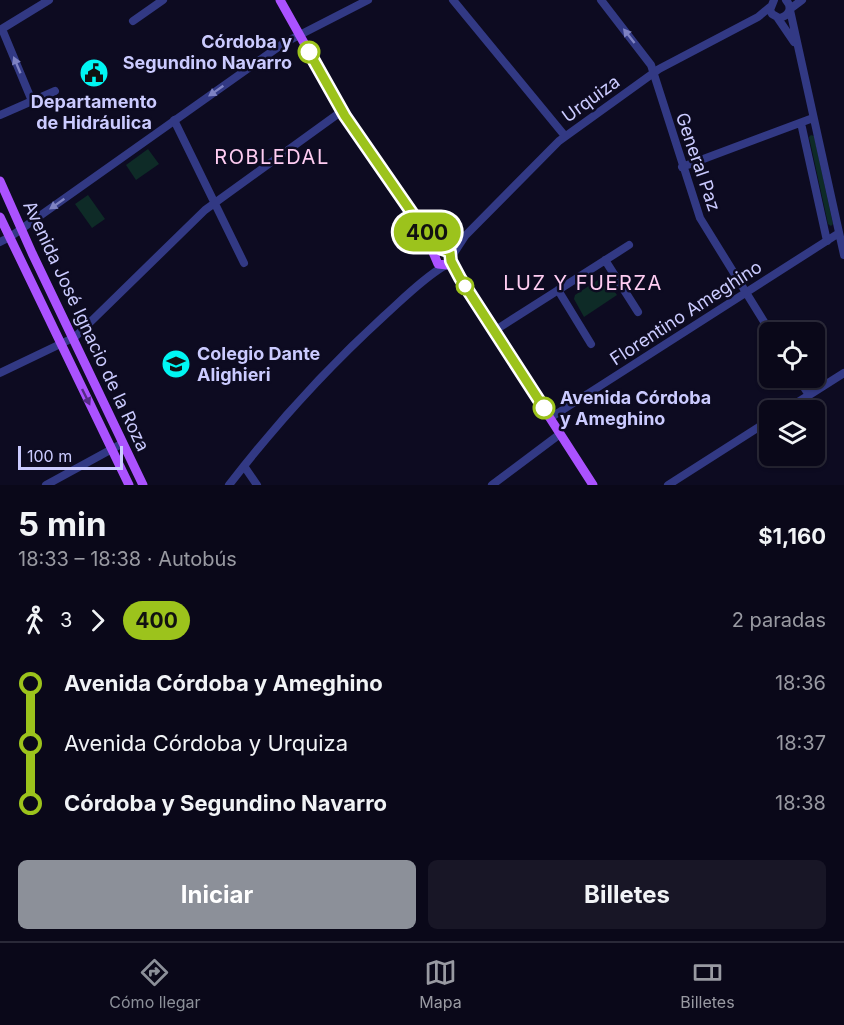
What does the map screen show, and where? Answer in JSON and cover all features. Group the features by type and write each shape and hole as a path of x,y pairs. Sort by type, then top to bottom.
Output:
{"main road":[{"path":"280,0 342,111 460,278 593,485"},
{"name":"Avenida José Ignacio de la Roza","path":"0,181 72,339 143,485"},
{"name":"Avenida José Ignacio de la Roza","path":"0,217 129,485"},
{"path":"10,237 21,246 31,264 44,279"},
{"path":"39,299 51,311 58,326 72,339"}],"street":[{"path":"32,101 1,30 49,0"},
{"path":"133,21 163,0"},
{"path":"0,242 284,44 368,0"},
{"path":"453,0 565,136"},
{"name":"General Paz","path":"601,0 651,65 700,218 764,322"},
{"path":"786,0 790,9 844,255"},
{"path":"776,17 784,17 802,0"},
{"path":"771,3 776,17 797,49"},
{"name":"Urquiza","path":"229,485 336,360 424,280 565,136 654,73 758,17 771,3"},
{"name":"Urquiza","path":"758,17 776,17"},
{"path":"0,115 55,92"},
{"path":"0,373 72,339 205,210 342,111"},
{"path":"682,167 813,118"},
{"path":"174,120 244,263"},
{"path":"801,123 827,241"},
{"name":"Florentino Ameghino","path":"550,418 839,233"},
{"path":"494,331 629,245"},
{"path":"605,260 638,312"},
{"path":"558,290 591,344"},
{"path":"801,400 844,373"},
{"path":"804,388 809,395"},
{"path":"668,485 759,427"},
{"path":"492,485 561,434"},
{"path":"46,485 123,443"},
{"path":"244,466 257,485"}],"green space":[{"path":"814,136 833,224 831,226 828,224 809,137"},
{"path":"148,149 159,164 136,180 126,165"},
{"path":"88,195 105,219 92,228 75,204"},
{"path":"601,278 605,278 617,295 584,317 574,299 575,295"}],"bus line":[{"name":"400","path":"309,52 345,116 419,223 442,249 450,252 451,261 460,278 544,408"}],"place":[{"name":"Córdoba y Segundino Navarro","path":"309,52"},
{"name":"Departamento de Hidráulica","path":"94,73"},
{"name":"Colegio Dante Alighieri","path":"176,364"},
{"name":"Avenida Córdoba y Ameghino","path":"544,408"}],"district":[{"name":"ROBLEDAL","path":"272,157"},
{"name":"LUZ Y FUERZA","path":"583,283"}]}
